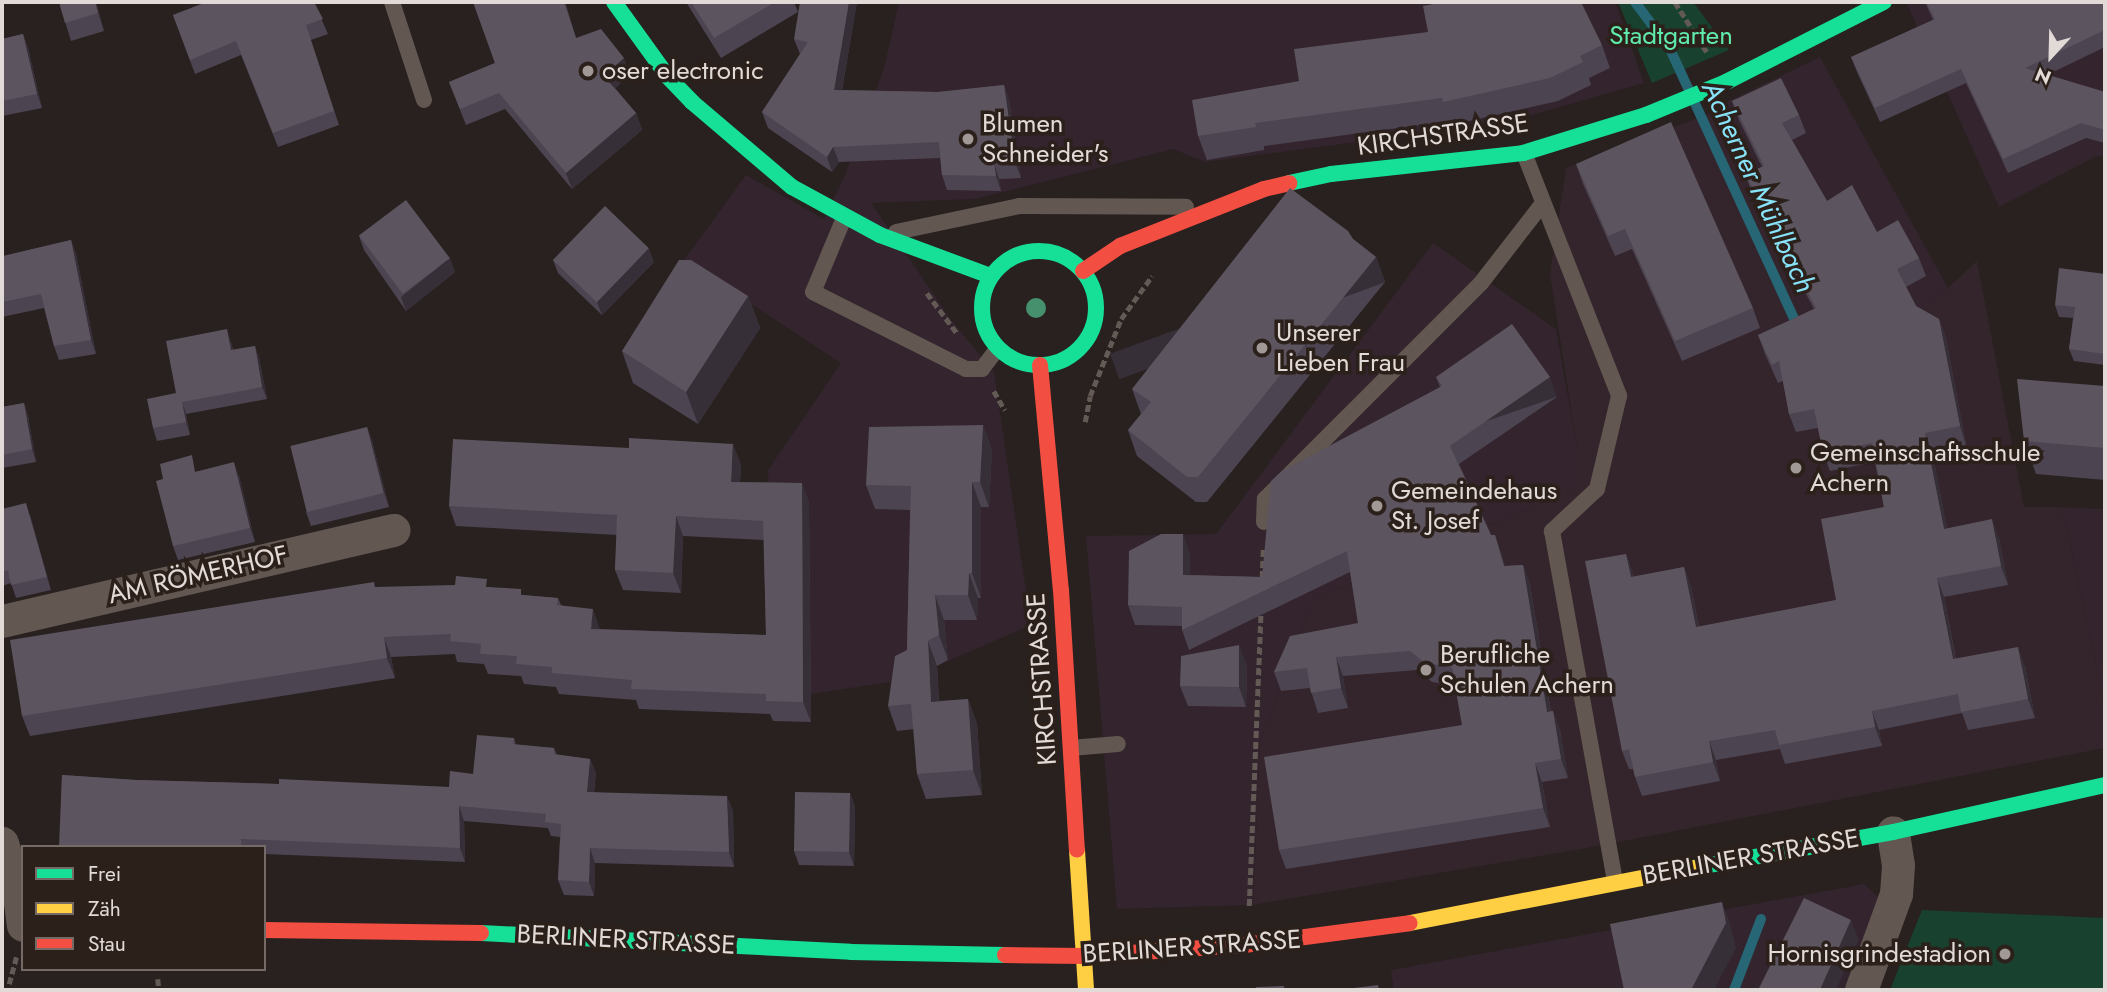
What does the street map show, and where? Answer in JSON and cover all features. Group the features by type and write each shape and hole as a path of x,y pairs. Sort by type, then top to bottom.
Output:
{"street":[{"path":"614,2 668,76 692,102 792,187 844,218 880,235 990,276"},
{"name":"KIRCHSTRASSE","path":"1083,271 1120,246 1210,208 1264,189 1331,174 1523,153 1660,110 1726,82 1884,2"},
{"path":"1043,250 1058,253 1083,271 1095,297 1094,325 1088,338 1073,353 1054,363 1040,365 1010,358 998,348 983,321 981,305 990,276 1013,256 1043,250"},
{"name":"KIRCHSTRASSE","path":"1040,365 1061,590 1086,990"},
{"name":"AM RÖMERHOF","path":"2,621 394,530"},
{"name":"BERLINER STRASSE","path":"266,930 510,933 851,952 1084,956 1244,945 1377,929 1615,882 1894,832 2105,785"},
{"path":"1861,990 1896,894 1898,865 1894,832"},
{"path":"2,843 21,910"},
{"path":"2,930 21,926"}],"lane":[{"path":"392,2 424,100"},
{"path":"1523,153 1619,396 1597,489 1552,531 1615,882"},
{"path":"1264,522 1265,499 1481,283 1543,203"},
{"path":"880,235 1019,206 1210,208"},
{"path":"844,218 813,292 965,369 982,369 998,348"},
{"path":"1071,748 1118,744"}],"path":[{"path":"1675,2 1726,82"},
{"path":"1082,435 1090,396 1121,319 1142,288"},
{"path":"1261,590 1264,522"},
{"path":"1244,945 1248,918 1261,604"},
{"path":"158,979 159,990"}],"shaded area":[{"path":"899,2 1611,2 1616,4 1644,83 1532,115 1454,129 1205,162 1173,149 975,199 871,203 952,321 994,372 1031,625 904,680 811,694 774,693 768,470 841,363 684,260 746,175 824,219 846,173 884,68"},
{"path":"1906,2 2105,2 2105,155 2095,157 1999,207"},
{"path":"1820,57 1948,288 1914,319 1827,377 1718,106"},
{"name":"Gemeinschaftsschule Achern","path":"1719,110 1827,377 1914,319 1977,261 2024,507 2062,507 2105,706 2105,748 1598,846 1253,905 1260,742 1314,599 1577,488 1577,448 1550,274 1566,168"},
{"path":"1433,243 1556,329 1577,448 1577,488 1314,599 1260,742 1253,905 1117,909 1086,536 1216,534"},
{"path":"2062,507 2105,509 2105,706"},
{"path":"1864,884 1881,900 1846,990 1394,990 1391,970"}],"green space":[{"name":"Stadtgarten","path":"1618,2 1693,2 1729,50 1652,83"},
{"name":"Hornisgrindestadion","path":"1922,910 2105,918 2105,990 1890,990"}],"building":[{"path":"59,2 95,2 98,13 65,23"},
{"path":"201,2 314,2 323,19 306,25 334,111 273,133 236,41 190,60 173,15 202,4"},
{"path":"473,2 564,2 576,38 601,29 624,58 604,76 636,113 566,173 499,93 460,109 449,82 495,63"},
{"path":"691,2 775,2 714,38"},
{"path":"800,2 849,2 834,90 938,92 1004,85 1015,162 994,163 996,176 942,175 939,142 833,147 827,157 762,112 808,42 794,39"},
{"path":"1444,2 1581,2 1602,45 1580,56 1583,62 1550,78 1443,102 1442,98 1255,123 1256,127 1198,136 1192,100 1299,81 1294,49 1428,32 1423,6"},
{"path":"1926,2 2105,2 2105,30 2025,68 2105,92 2105,130 2081,123 2003,159 1961,69 1875,108 1851,57 1935,19"},
{"path":"23,34 37,94 2,101 2,39"},
{"path":"1781,78 1799,115 1782,123 1827,201 1852,185 1877,232 1898,220 1919,258 1897,269 1916,306 1939,319 1960,426 1925,433 1944,529 1992,519 2001,566 1937,578 1953,659 2018,647 2028,699 1961,712 1958,694 1872,711 1875,727 1779,745 1775,730 1709,741 1713,762 1635,777 1629,749 1622,751 1585,561 1626,554 1631,577 1684,567 1696,627 1836,600 1821,519 1884,507 1872,443 1823,453 1814,409 1789,414 1779,361 1772,365 1758,335 1816,308 1745,174 1764,166 1732,101"},
{"path":"1671,122 1753,308 1675,341 1625,229 1608,236 1576,164"},
{"name":"Unserer Lieben Frau","path":"1290,188 1348,231 1353,239 1376,257 1198,477 1187,477 1128,430 1151,402 1132,389"},
{"path":"406,200 450,258 403,294 359,236"},
{"path":"605,206 649,248 597,302 553,260"},
{"path":"71,240 91,340 54,346 41,294 2,302 2,253 3,256"},
{"path":"679,260 691,260 748,296 686,392 622,351"},
{"path":"2059,268 2105,274 2105,354 2069,349 2075,307 2055,305"},
{"path":"1512,324 1550,377 1450,446 1491,535 1495,535 1504,566 1523,565 1547,712 1553,711 1561,759 1535,763 1543,808 1279,850 1264,757 1462,725 1452,667 1425,663 1410,651 1336,657 1341,688 1311,693 1307,668 1274,672 1290,636 1358,623 1347,551 1182,630 1182,607 1128,605 1129,551 1161,534 1183,534 1183,575 1262,577 1271,481 1282,471 1442,386 1436,377"},
{"path":"227,329 231,350 255,346 262,387 182,402 186,422 153,428 147,399 176,393 166,341"},
{"path":"2017,379 2105,386 2105,448 2024,441"},
{"path":"24,403 32,449 2,455 2,407"},
{"path":"983,425 980,482 972,482 972,573 969,573 968,595 935,595 939,635 922,644 928,641 931,702 919,703 968,699 973,770 917,774 911,704 888,706 895,656 907,650 911,486 866,485 869,427"},
{"path":"367,427 383,493 307,512 290,446"},
{"path":"629,438 733,444 731,482 802,483 803,702 766,701 766,694 631,689 632,680 552,673 552,667 516,664 517,656 480,654 481,644 450,641 451,634 384,637 387,658 22,716 10,640 374,582 375,587 455,585 456,576 487,579 486,587 521,589 521,595 558,598 557,605 593,609 591,629 766,635 763,521 676,516 673,573 615,570 617,515 449,506 453,439 629,448"},
{"path":"192,455 195,472 234,462 250,528 173,546 156,481 163,479 160,464"},
{"path":"26,503 47,577 11,585 8,570 2,572 2,509"},
{"path":"1239,645 1239,687 1180,686 1181,656"},
{"path":"477,735 514,738 513,744 554,748 554,754 590,759 587,792 727,796 729,852 590,848 589,882 558,880 561,824 545,822 546,814 459,806 460,848 241,839 241,845 59,845 62,775 279,784 279,779 449,787 450,771 473,774"},
{"path":"795,792 850,793 849,852 794,851"},
{"path":"1804,898 1851,920 1820,990 1758,990"},
{"path":"1722,902 1726,923 1691,990 1624,990 1610,924"},
{"path":"1378,985 1379,990 1338,990"},
{"path":"1284,986 1284,990 1256,990 1256,987"}],"waterway":[{"name":"Acherner Mühlbach","path":"1635,2 1670,49 1799,330"},
{"name":"Acherner Mühlbach","path":"1734,990 1761,919"}],"traffic: fast":[{"path":"614,2 668,77 692,102 792,187 880,235 990,276"},
{"path":"1289,183 1331,174 1523,153 1646,115 1726,82 1884,2"},
{"path":"1039,251 1061,255 1071,260 1087,276 1092,286 1096,308 1092,330 1087,340 1071,356 1061,361 1039,365 1017,361 1007,356 991,340 986,330 982,308 986,286 991,276 1007,260 1017,255 1039,251"},
{"path":"1693,868 1893,832 2105,785"},
{"path":"481,933 851,952 1005,955"}],"traffic: slow":[{"path":"1077,850 1086,990"},
{"path":"1410,923 1693,868"}],"traffic: jam":[{"path":"1083,271 1120,246 1264,189 1289,183"},
{"path":"1040,365 1061,590 1077,850"},
{"path":"1005,955 1084,956 1244,945 1410,923"},
{"path":"266,930 481,933"}],"place":[{"name":"oser electronic","path":"588,71"},
{"name":"Blumen Schneider's","path":"968,139"},
{"name":"Unserer Lieben Frau","path":"1262,348"},
{"name":"Gemeinschaftsschule Achern","path":"1796,468"},
{"name":"Gemeindehaus St. Josef","path":"1377,506"},
{"name":"Berufliche Schulen Achern","path":"1426,670"},
{"name":"Hornisgrindestadion","path":"2005,954"}]}
